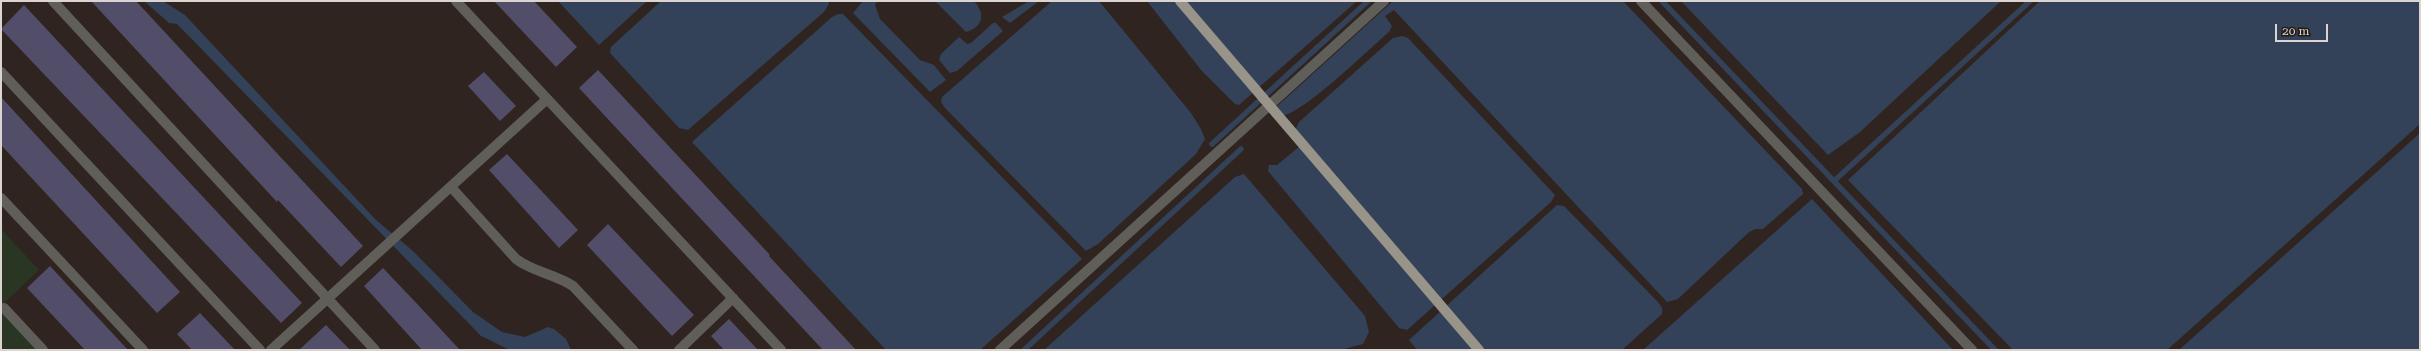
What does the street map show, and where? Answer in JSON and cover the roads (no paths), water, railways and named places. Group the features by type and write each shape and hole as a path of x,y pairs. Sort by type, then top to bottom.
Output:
{"main road":[{"path":"1180,1 1478,350"}],"street":[{"path":"53,1 327,300 375,350"},
{"path":"456,1 546,100 781,350"},
{"path":"1000,350 1268,104 1384,1"},
{"path":"1641,1 1972,350"},
{"path":"1,72 260,350"},
{"path":"272,350 546,100"},
{"path":"451,187 516,259 524,265 565,280 573,286 633,350"},
{"path":"1,198 144,350"},
{"path":"679,350 733,298"},
{"path":"4,308 43,350"}],"water":[{"path":"144,1 163,1 185,15 376,220 413,251 473,312 502,332 525,337 548,327 554,329 566,339 571,350 510,350 481,336 177,24 169,23"},
{"path":"558,1 647,1 599,45"},
{"path":"661,1 828,1 829,4 824,12 688,130 679,128 610,53 611,47"},
{"path":"863,1 877,1 875,5 880,19 920,60 934,65 946,80 930,92 853,13"},
{"path":"935,1 974,1 980,11 981,20 976,27 966,32"},
{"path":"1029,1 1039,1 1010,23 1002,17"},
{"path":"1052,1 1099,1 1191,113 1201,129 1205,139 1196,154 1098,244 1086,251 945,108 941,102 942,97"},
{"path":"1147,1 1357,1 1239,105 1235,104 1201,70"},
{"path":"1393,1 1623,1 1802,189 1803,194 1763,229 1755,229 1748,233 1678,299 1667,302 1394,10 1385,16 1392,26 1389,32 1320,92 1305,104 1282,116 1273,110"},
{"path":"1681,1 2001,1 1860,132 1828,155"},
{"path":"2040,1 2420,1 2420,124 2167,350 2013,350 1848,180"},
{"path":"838,14 843,14 1082,259 980,350 886,350 692,142 832,17"},
{"path":"993,23 996,23 1003,31 957,71 950,73 939,60 941,54 959,37 967,44 971,43"},
{"path":"1402,36 1408,38 1555,195 1551,202 1407,330 1399,328 1268,171 1269,165 1277,165 1300,146 1301,142 1296,128 1299,122 1393,38"},
{"path":"2420,133 2420,350 2179,350"},
{"path":"1244,174 1365,316 1369,332 1363,344 1340,350 1044,350 1235,177"},
{"path":"1812,199 1953,350 1643,350"},
{"path":"1557,205 1564,206 1658,302 1662,308 1662,314 1622,350 1417,350 1409,340"}],"waterway":[{"path":"1212,144 1368,1"},
{"path":"1662,1 1995,350"},
{"path":"1834,181 2030,1"},
{"path":"1024,350 1241,149"}]}
